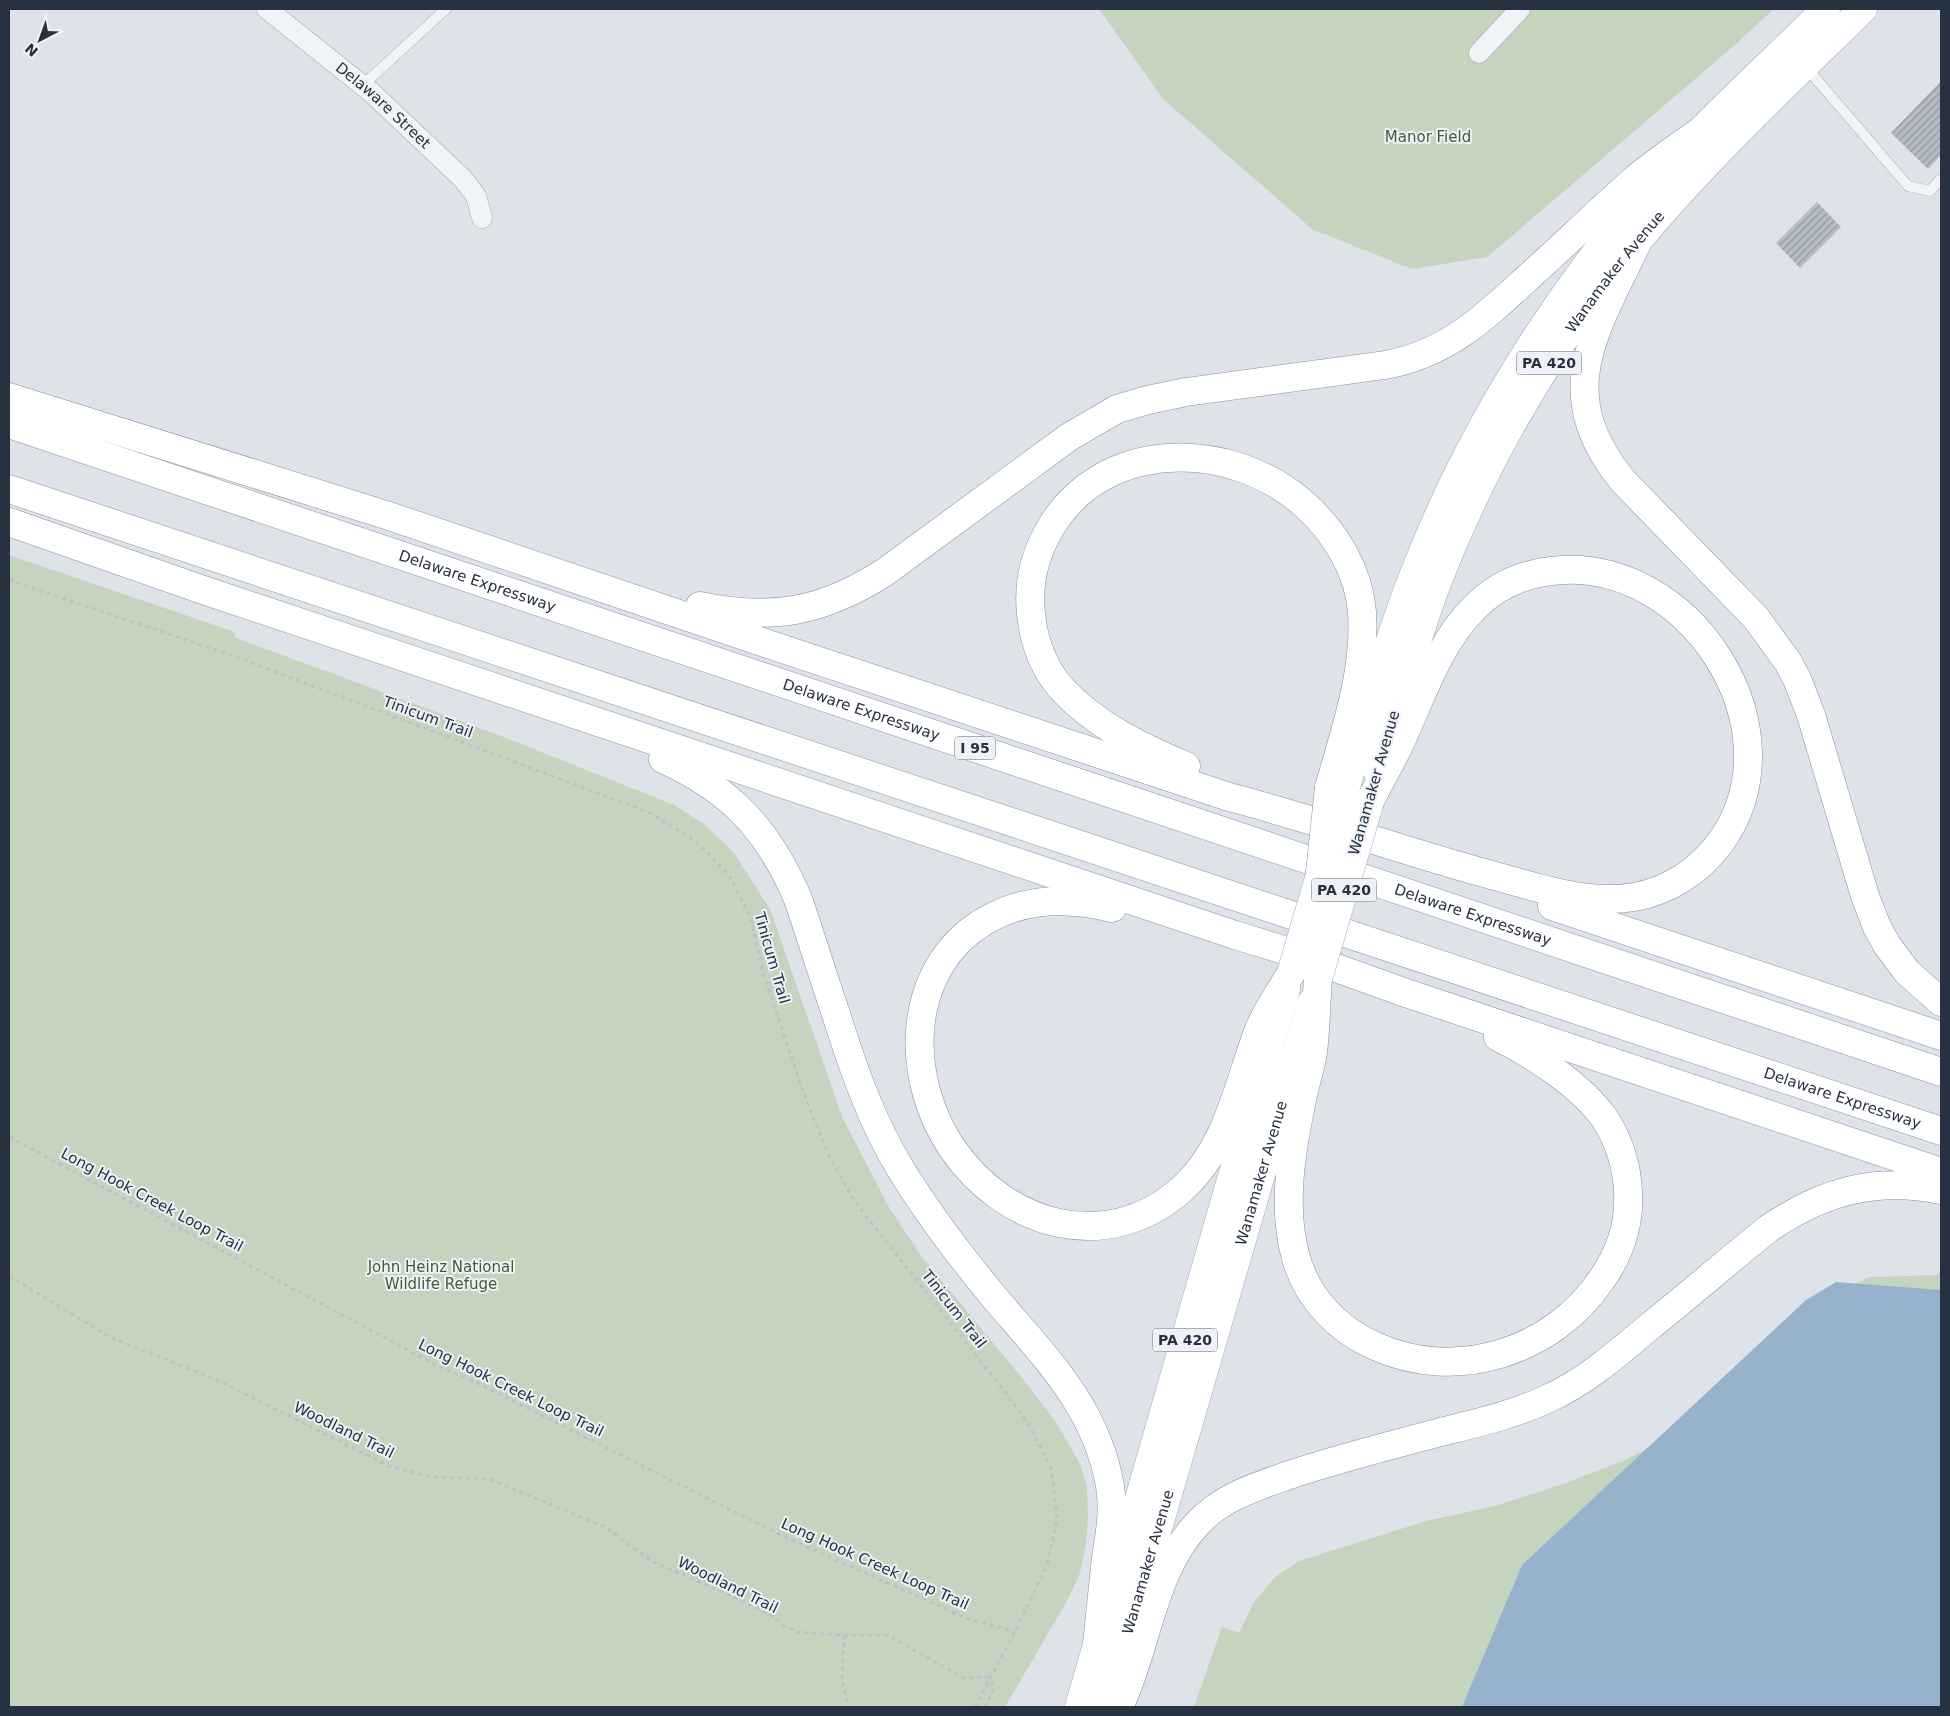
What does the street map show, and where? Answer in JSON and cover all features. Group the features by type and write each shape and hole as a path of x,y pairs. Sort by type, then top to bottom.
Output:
{"main road":[{"name":"Wanamaker Avenue","path":"1079,1707 1319,881 1336,791 1413,576 1440,512 1473,443 1528,349 1590,260 1633,206 1709,125 1826,9"},
{"name":"Wanamaker Avenue","path":"1106,1707 1402,687 1424,618 1464,520 1515,421 1550,361 1592,300 1637,242 1707,163 1863,9"},
{"path":"597,586 746,614 787,612 839,598 885,572 1069,437 1117,409 1133,403 1186,392 1402,362 1446,344 1488,314 1634,180 1709,125"},
{"path":"1637,242 1589,348 1584,377 1585,409 1595,440 1610,466 1623,481 1756,618 1788,662 1810,715 1865,896 1877,927 1887,945 1907,972 1941,1002"},
{"path":"9,397 256,473 1229,797 1285,812 1437,861 1581,898 1634,897 1653,892 1672,885 1696,869 1716,849 1730,829 1744,794 1747,764 1746,737 1740,704 1728,673 1711,645 1690,622 1668,604 1642,588 1615,577 1586,571 1559,570 1534,574 1510,582 1498,589 1477,605 1452,635 1427,679 1406,730 1370,801"},
{"name":"Delaware Expressway","path":"9,424 1941,1072"},
{"path":"1285,812 1224,782 1154,752 1116,732 1079,706 1061,687 1047,668 1036,644 1031,618 1030,592 1034,566 1043,541 1056,518 1076,496 1099,478 1135,463 1164,458 1195,458 1228,464 1258,474 1286,489 1310,510 1332,535 1350,565 1356,580 1360,596 1363,627 1358,684 1336,791"},
{"name":"Delaware Expressway","path":"9,489 1941,1131"},
{"path":"9,522 215,594 1235,935 1303,956 1406,993 1941,1172"},
{"path":"535,701 584,728 642,750 697,776 715,787 747,816 771,845 798,899 867,1104 898,1165 939,1229 1069,1388 1086,1414 1095,1433 1110,1487 1112,1509 1112,1523 1097,1644"},
{"path":"1437,861 1528,898 1941,1036"},
{"path":"1235,935 1105,906 1050,901 1016,906 1004,910 968,934 949,953 933,978 923,1008 919,1039 923,1077 934,1115 952,1148 965,1165 997,1195 1034,1216 1056,1223 1096,1227 1116,1224 1146,1213 1182,1189 1202,1166 1219,1139 1234,1108 1258,1031 1291,974"},
{"path":"1318,979 1313,1053 1296,1134 1288,1209 1292,1245 1304,1279 1323,1308 1336,1322 1365,1342 1386,1352 1408,1358 1449,1362 1490,1357 1528,1344 1559,1325 1573,1314 1596,1288 1614,1261 1625,1232 1629,1199 1624,1164 1619,1147 1604,1118 1582,1094 1554,1071 1509,1042 1406,993"},
{"path":"1119,1707 1131,1683 1160,1587 1171,1561 1188,1533 1212,1510 1226,1500 1266,1483 1320,1465 1514,1413 1560,1393 1618,1353 1768,1229 1794,1212 1820,1199 1849,1190 1880,1185 1910,1185 1941,1190"}],"street":[{"path":"1479,53 1520,9"},
{"name":"Delaware Street","path":"282,13 363,85 463,179 476,196 482,218"}],"lane":[{"path":"363,85 446,9"},
{"path":"1805,66 1908,186 1930,191 1941,179"}],"path":[{"name":"Tinicum Trail","path":"9,580 228,654 650,813 688,836 709,854 730,877 751,919 763,973 804,1094 829,1156 855,1202 1009,1397 1030,1427 1052,1470 1057,1520 1047,1564 1016,1632 992,1677 993,1691 985,1707"},
{"name":"Long Hook Creek Loop Trail","path":"9,1137 436,1365 473,1381 784,1537 966,1618 1016,1632"},
{"name":"Woodland Trail","path":"9,1276 110,1337 219,1381 391,1467 432,1477 489,1479 605,1528 653,1562 728,1594 798,1632 887,1635 964,1678 992,1677"},
{"path":"844,1635 842,1680 848,1707"},
{"path":"975,1707 992,1677"}],"green space":[{"name":"Manor Field","path":"1099,9 1774,9 1728,51 1487,257 1412,269 1312,229 1163,99"},
{"name":"John Heinz National Wildlife Refuge","path":"9,555 235,632 234,637 501,736 674,805 704,824 734,853 770,909 843,1119 890,1209 922,1257 1056,1422 1079,1462 1087,1486 1088,1516 1086,1543 1080,1573 1067,1601 1005,1707 9,1707"},
{"path":"1941,1266 1941,1707 1194,1707 1222,1627 1239,1633 1254,1602 1275,1577 1299,1561 1426,1521 1495,1506 1560,1485 1621,1462 1668,1438 1824,1299 1870,1277 1938,1275"}],"water":[{"path":"1836,1282 1941,1290 1941,1707 1462,1707 1522,1565 1806,1300"}],"building":[{"path":"1941,81 1941,155 1928,169 1891,133"},
{"path":"1817,202 1841,227 1800,268 1776,243"}]}
